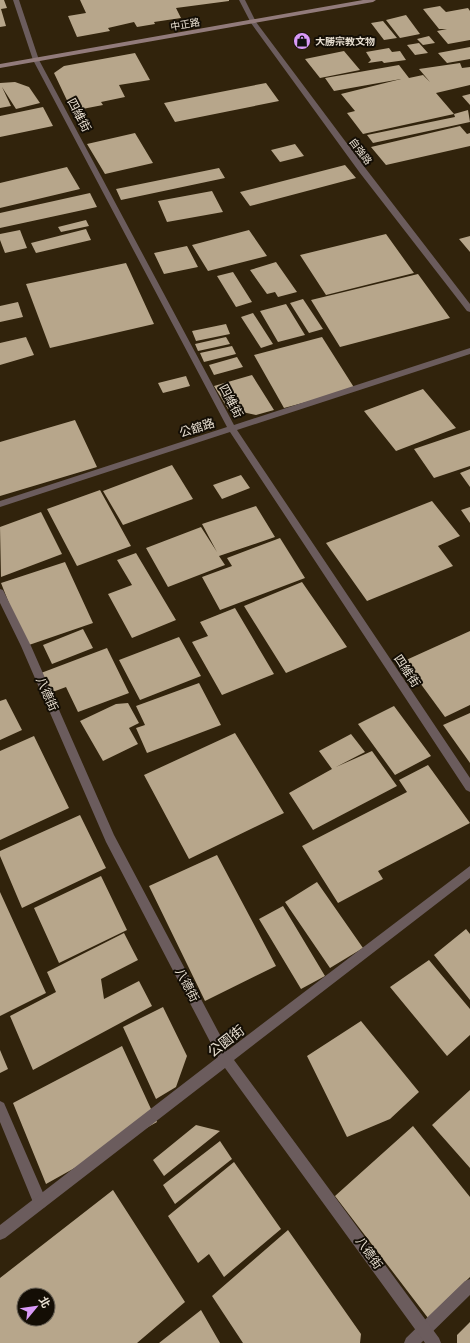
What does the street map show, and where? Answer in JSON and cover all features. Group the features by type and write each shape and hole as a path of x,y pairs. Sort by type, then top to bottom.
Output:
{"main road":[{"name":"中正路","path":"0,66 373,0"}],"street":[{"name":"四維街","path":"16,0 36,60 232,429 470,788"},
{"name":"自強路","path":"242,0 253,22 363,171 470,309"},
{"name":"公舘路","path":"0,504 470,351"},
{"name":"八德街","path":"0,593 26,646 110,838 226,1059 434,1343"},
{"name":"公園街","path":"0,1233 470,871"},
{"path":"0,1107 40,1202"},
{"path":"411,1343 470,1286"}],"building":[{"path":"0,0 4,0 7,8 1,9 6,26 0,27"},
{"path":"80,0 229,1 176,8 181,18 154,22 155,24 137,27 134,22 108,28 110,31 77,37 68,16 86,13"},
{"path":"440,6 446,12 468,8 470,11 470,40 448,44 437,31 447,29 439,29 423,9"},
{"path":"406,15 420,34 400,38 386,20"},
{"path":"383,21 397,38 384,40 371,23"},
{"path":"429,36 435,43 423,45 417,39"},
{"path":"419,43 428,53 415,55 407,45"},
{"path":"470,47 470,59 447,63 438,53"},
{"path":"389,48 392,52 400,51 406,60 384,63 382,61 368,63 371,60 366,52"},
{"path":"344,51 360,70 320,78 305,59"},
{"path":"135,53 150,80 119,85 125,97 101,102 103,105 72,111 54,73 64,66"},
{"path":"460,63 462,68 470,67 470,85 436,93 454,114 363,134 347,113 355,111 341,94 401,79 334,91 325,78 399,65 409,78 423,75 430,82 419,69"},
{"path":"15,82 29,87 40,103 16,109 2,87 11,106 0,108 0,83"},
{"path":"266,83 279,101 175,122 164,103"},
{"path":"470,94 470,105 462,96"},
{"path":"43,107 53,126 0,137 0,116"},
{"path":"468,110 470,122 373,143 367,135 455,117 454,114"},
{"path":"460,126 467,134 470,133 470,146 386,165 371,147"},
{"path":"135,133 153,163 105,174 87,144"},
{"path":"295,144 304,156 280,162 271,150"},
{"path":"345,165 356,178 250,206 240,192"},
{"path":"67,167 80,189 0,208 0,183"},
{"path":"219,168 225,178 121,200 116,189"},
{"path":"212,191 223,212 167,222 158,201"},
{"path":"90,193 97,207 0,228 0,213"},
{"path":"86,220 89,226 61,232 58,227"},
{"path":"86,229 91,240 36,253 31,243"},
{"path":"20,230 27,248 5,253 0,240 0,234"},
{"path":"249,230 267,256 208,271 192,245"},
{"path":"386,234 414,273 326,295 300,255"},
{"path":"470,236 470,252 459,239"},
{"path":"187,246 198,267 164,274 154,253"},
{"path":"276,262 297,292 278,297 275,292 267,294 250,270"},
{"path":"126,263 154,324 50,348 26,284"},
{"path":"233,272 252,302 236,307 217,276"},
{"path":"418,274 450,318 340,347 311,300"},
{"path":"303,299 323,329 309,333 290,303"},
{"path":"18,302 23,317 0,322 0,306"},
{"path":"286,304 305,335 278,342 260,311"},
{"path":"253,313 273,344 261,348 241,317"},
{"path":"226,324 230,334 196,341 192,331"},
{"path":"26,337 34,355 0,365 0,343"},
{"path":"226,337 230,344 198,351 195,344"},
{"path":"322,337 355,389 284,408 254,355"},
{"path":"232,346 236,354 204,362 200,353"},
{"path":"237,357 243,367 214,375 209,365"},
{"path":"252,375 274,410 256,415 228,409 214,386"},
{"path":"186,376 190,386 163,393 158,383"},
{"path":"423,389 456,428 396,451 364,411"},
{"path":"75,420 97,467 0,496 0,442"},
{"path":"470,430 470,466 434,478 414,449"},
{"path":"172,465 193,499 123,525 103,491"},
{"path":"470,469 470,487 460,473"},
{"path":"241,475 250,488 222,499 213,485"},
{"path":"100,490 131,546 77,566 47,509"},
{"path":"432,501 460,536 438,546 453,566 367,601 326,543"},
{"path":"256,506 275,537 219,556 225,565 168,587 146,548 201,527 217,552 202,524"},
{"path":"470,507 470,523 461,510"},
{"path":"41,512 62,554 1,577 0,527"},
{"path":"280,538 305,578 220,610 202,577 232,566 227,558"},
{"path":"136,553 176,620 132,638 108,594 132,585 117,560"},
{"path":"65,562 93,623 26,646 1,583"},
{"path":"302,582 347,647 286,673 244,606"},
{"path":"235,608 274,674 222,695 192,642 208,636 200,622"},
{"path":"83,629 93,648 52,664 43,645"},
{"path":"470,631 470,705 445,717 404,661"},
{"path":"179,637 201,676 140,700 119,660"},
{"path":"107,648 129,693 78,712 66,687 50,693 41,673"},
{"path":"199,683 221,725 147,753 136,728 145,725 136,706"},
{"path":"6,699 22,730 0,740 0,701"},
{"path":"128,703 139,723 129,728 138,744 103,761 80,721 116,704"},
{"path":"394,706 431,756 395,775 358,724"},
{"path":"470,713 470,763 443,725"},
{"path":"235,733 284,813 189,859 144,775"},
{"path":"351,734 365,752 336,767 372,751 397,786 313,830 289,793 332,769 319,751"},
{"path":"34,736 69,808 0,840 0,751"},
{"path":"428,765 470,823 378,871 383,879 338,903 302,846 407,792 399,780"},
{"path":"80,815 106,868 22,908 0,856 0,851"},
{"path":"217,855 276,966 205,1001 149,886"},
{"path":"101,876 127,930 59,963 34,908"},
{"path":"317,882 363,948 330,968 285,902"},
{"path":"0,892 46,993 0,1016"},
{"path":"283,906 325,976 301,989 259,919"},
{"path":"466,929 470,934 470,1000 434,955"},
{"path":"124,933 138,960 101,979 104,999 139,981 152,1006 33,1070 10,1016 56,992 47,972"},
{"path":"429,960 470,1009 470,1035 447,1056 390,987"},
{"path":"163,1007 187,1056 176,1087 156,1099 123,1027"},
{"path":"361,1021 419,1092 390,1119 347,1137 307,1056"},
{"path":"122,1046 157,1122 46,1184 13,1103"},
{"path":"0,1050 8,1069 0,1073"},
{"path":"470,1090 470,1168 432,1125"},
{"path":"196,1125 220,1131 164,1176 153,1160"},
{"path":"413,1126 470,1197 470,1277 428,1318 335,1196"},
{"path":"220,1141 232,1159 175,1204 163,1185"},
{"path":"234,1162 281,1229 224,1277 209,1254 198,1263 168,1216"},
{"path":"113,1190 185,1302 137,1343 0,1343 0,1278"},
{"path":"288,1230 361,1334 360,1343 243,1343 212,1296"},
{"path":"201,1310 220,1343 159,1343"},
{"path":"470,1322 470,1343 457,1343 457,1335"}],"place":[{"name":"大勝宗教文物","path":"302,41"}]}
